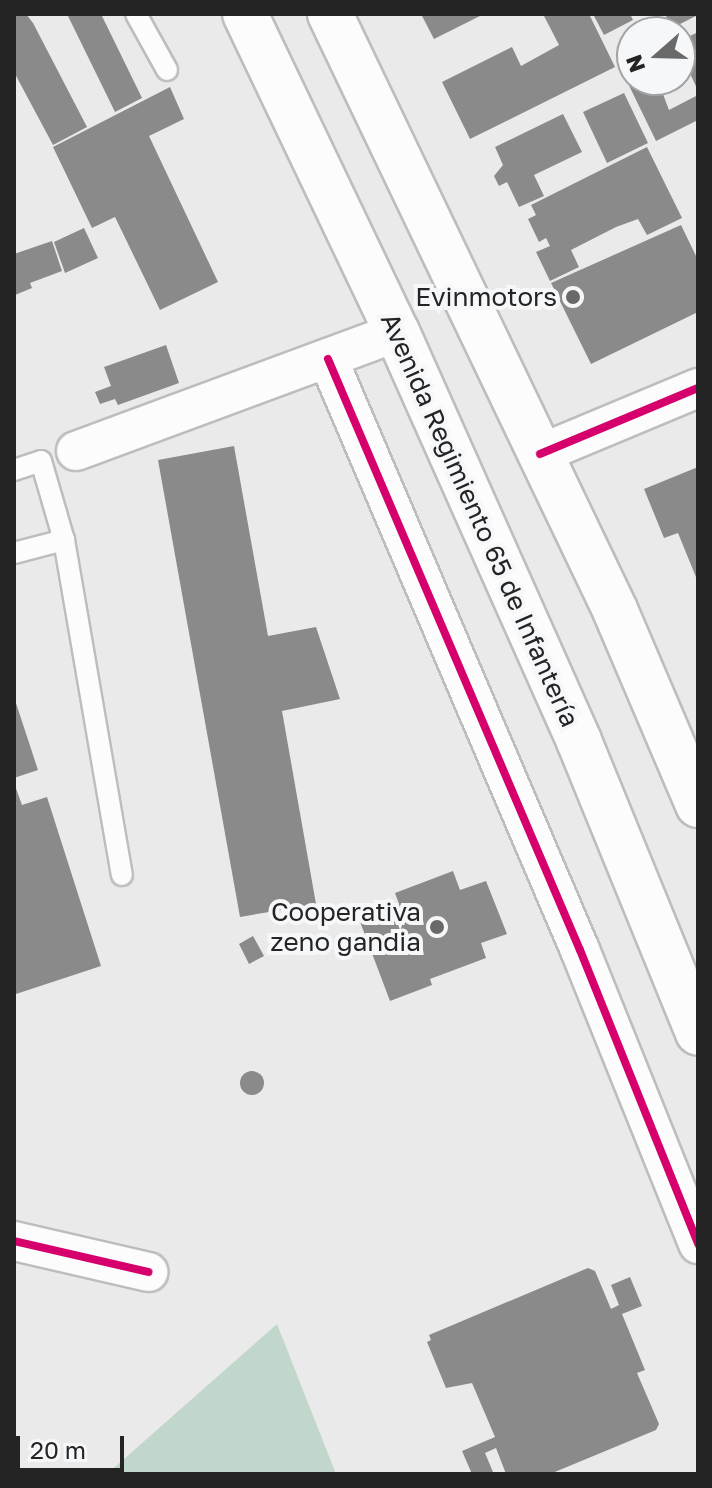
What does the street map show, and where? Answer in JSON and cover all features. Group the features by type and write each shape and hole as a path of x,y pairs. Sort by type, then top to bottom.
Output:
{"highway":[{"name":"Avenida Regimiento 65 de Infantería","path":"245,14 397,332 579,741 698,1033"},
{"path":"330,14 615,610 698,805"}],"street":[{"path":"76,451 397,332"},
{"path":"328,359 580,950 698,1244"},
{"path":"540,454 698,388"},
{"path":"14,1241 148,1272"}],"lane":[{"path":"136,14 167,70"},
{"path":"14,470 41,461 64,540 122,875"},
{"path":"14,553 64,540"}],"green space":[{"path":"277,1324 336,1474 107,1474"}],"building":[{"path":"14,14 26,14 33,23 87,127 53,145 14,72"},
{"path":"67,14 101,14 142,98 115,112"},
{"path":"421,14 484,14 434,39"},
{"path":"543,14 589,14 615,67 470,139 442,82 512,47 521,66 559,45"},
{"path":"593,14 630,14 616,16 616,29 604,35"},
{"path":"665,14 698,14 696,16"},
{"path":"698,32 698,91 696,87"},
{"path":"170,87 184,119 149,136 218,282 160,310 115,217 92,228 53,147"},
{"path":"618,96 625,96 648,143 607,163 583,112"},
{"path":"634,96 664,96 669,110 696,96 698,120 656,141"},
{"path":"563,114 582,152 534,175 544,196 519,207 507,182 499,186 494,176 503,165 495,147"},
{"path":"647,147 682,218 647,235 638,219 616,227 571,250 579,267 550,281 536,252 550,246 546,238 539,242 528,219 536,215 531,205"},
{"path":"681,225 698,260 698,312 591,364 551,283"},
{"path":"84,228 98,258 65,273 54,242"},
{"path":"52,241 62,271 30,283 32,288 15,295 14,254"},
{"path":"166,345 179,383 118,405 115,399 100,404 95,392 111,386 104,367"},
{"path":"234,446 268,636 316,627 340,699 282,711 316,904 240,917 158,460"},
{"path":"698,467 698,582 678,533 664,538 644,489"},
{"path":"14,697 38,770 14,778"},
{"path":"14,783 22,805 47,797 101,966 16,994"},
{"path":"453,871 460,890 486,881 507,934 481,943 486,958 430,979 432,985 390,1001 359,919 399,904 395,893"},
{"path":"253,936 264,956 249,964 239,944"},
{"path":"252,1071 263,1078 264,1083 257,1094 252,1095 241,1088 240,1083 247,1072"},
{"path":"588,1268 595,1271 611,1309 619,1305 611,1285 630,1277 642,1306 622,1314 645,1370 637,1373 659,1424 656,1430 550,1474 506,1474 496,1448 485,1453 493,1472 472,1474 462,1451 495,1437 472,1383 446,1388 427,1342 431,1340 429,1335"}],"cycle path":[{"path":"328,359 580,950 698,1244"},
{"path":"540,454 698,388"},
{"path":"14,1241 148,1272"}],"place":[{"name":"Evinmotors","path":"573,297"},
{"name":"Cooperativa zeno gandia","path":"437,927"}]}
